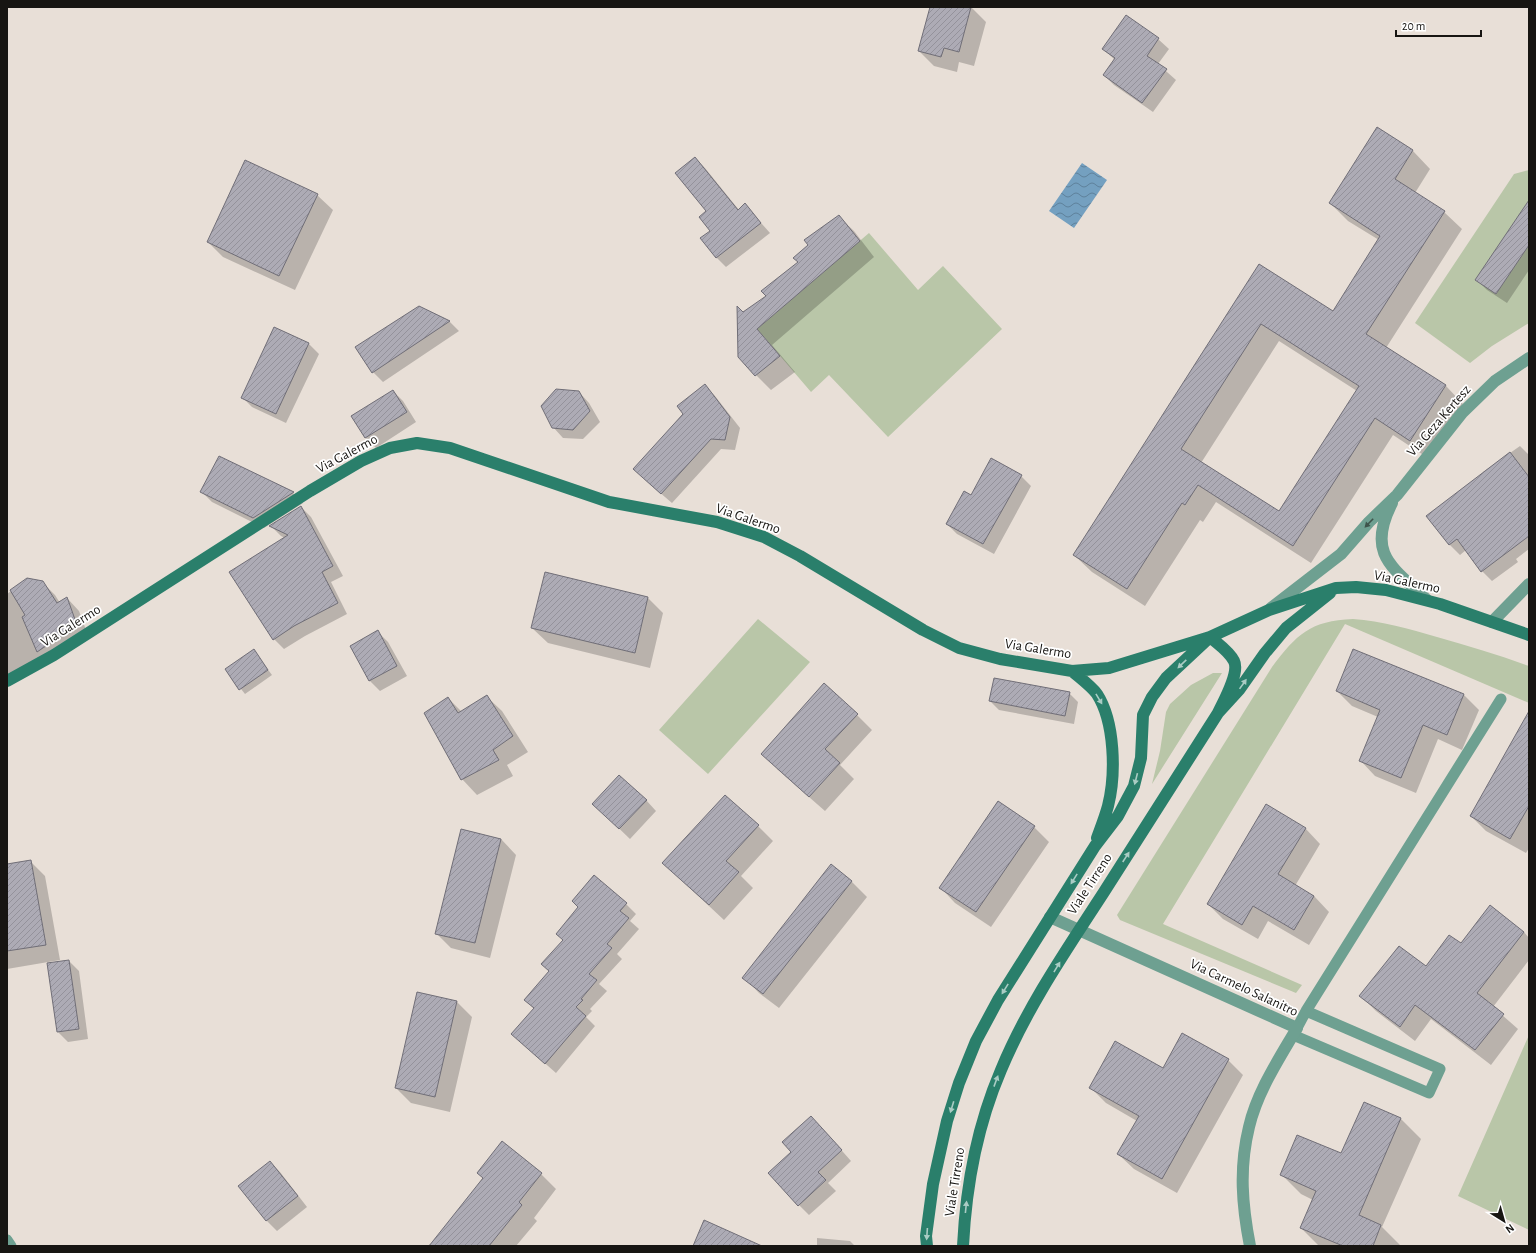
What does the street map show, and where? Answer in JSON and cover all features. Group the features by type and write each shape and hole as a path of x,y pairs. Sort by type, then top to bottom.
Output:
{"street":[{"name":"Via Geza Kertesz","path":"1396,495 1467,408 1495,381 1529,358"},
{"name":"Via Galermo","path":"7,681 54,655 310,490 361,461 390,448 417,443 450,448 610,502 717,522 764,537 800,556 923,630 959,648 1000,659 1072,671 1109,668 1210,637 1269,610 1336,588 1356,587 1386,590 1427,600 1529,635"},
{"path":"1396,495 1386,517 1381,534 1381,545 1385,556 1395,570 1427,600"},
{"path":"1269,610 1341,554 1369,522 1396,495"},
{"path":"1492,622 1529,584"},
{"name":"Viale Tirreno","path":"963,1246 970,1169 985,1114 997,1078 1024,1020 1079,930 1218,713 1239,690 1286,628 1336,588"},
{"path":"1095,846 1118,816 1134,786 1141,758 1143,715 1152,697 1166,678 1210,637 1229,654 1236,666 1236,670 1218,713"},
{"path":"1072,671 1096,692 1104,708 1111,731 1112,784 1108,805 1095,846"},
{"name":"Viale Tirreno","path":"927,1246 926,1236 933,1184 947,1121 959,1083 976,1041 998,1000 1095,846"},
{"name":"Via Carmelo Salanitro","path":"1050,917 1295,1032 1264,1087 1249,1126 1242,1176 1244,1212 1250,1246"}],"lane":[{"path":"1306,1011 1440,1069 1429,1093 1295,1032 1306,1011 1501,699"},
{"path":"7,1240 11,1246"}],"green space":[{"path":"1529,170 1529,323 1492,346 1470,363 1415,323 1514,174"},
{"path":"869,233 918,290 943,266 1002,329 888,437 829,375 811,392 757,329"},
{"path":"758,619 810,662 708,774 659,730"},
{"path":"1353,619 1385,623 1406,628 1529,666 1529,703 1345,624 1163,924 1302,985 1296,993 1120,920 1117,915 1272,667 1289,646 1306,631 1315,626 1326,623 1338,620"},
{"path":"1213,673 1222,673 1152,784 1160,751 1166,712 1170,704 1191,685"},
{"path":"1529,1035 1529,1230 1458,1196"}],"water":[{"path":"1082,163 1107,180 1074,228 1049,211"}],"building":[{"path":"930,7 971,7 959,52 944,48 941,57 918,51"},
{"path":"1126,15 1159,38 1147,56 1167,69 1142,103 1103,75 1115,58 1102,49"},
{"path":"1377,127 1413,150 1395,179 1445,211 1366,334 1446,385 1410,441 1375,418 1293,546 1198,485 1185,505 1182,503 1127,589 1073,555 1259,264 1333,311 1380,236 1329,203","holes":["1261,324 1359,386 1279,511 1181,449"]},
{"path":"695,157 738,210 745,203 761,223 716,258 700,238 710,231 699,217 706,211 675,173"},
{"path":"245,160 318,194 279,276 207,242"},
{"path":"1529,200 1529,245 1496,294 1475,280"},
{"path":"839,215 860,241 757,329 780,356 755,376 738,357 737,306 743,312 766,296 761,291 798,262 793,258 808,245 804,240"},
{"path":"419,306 450,321 372,373 355,347"},
{"path":"274,327 309,343 276,414 241,398"},
{"path":"705,384 730,417 725,440 711,439 661,494 633,469 683,414 677,406"},
{"path":"556,389 579,391 590,411 573,430 552,428 541,406"},
{"path":"393,390 407,412 365,438 351,416"},
{"path":"1510,452 1529,477 1529,536 1481,572 1457,539 1449,545 1426,516"},
{"path":"219,456 294,492 253,518 200,492"},
{"path":"991,458 1022,475 983,544 946,524 964,491 971,495"},
{"path":"301,506 333,566 322,572 338,603 294,626 273,640 229,572 288,535 269,526"},
{"path":"545,572 648,597 635,653 531,628"},
{"path":"27,578 43,581 57,603 67,597 77,625 37,652 22,617 25,615 10,590"},
{"path":"378,630 397,666 369,681 350,646"},
{"path":"254,649 268,670 239,690 225,669"},
{"path":"1353,649 1464,694 1447,735 1423,725 1401,778 1359,761 1380,710 1336,691"},
{"path":"994,678 1070,692 1065,716 989,701"},
{"path":"824,683 858,714 825,749 840,763 809,797 761,754"},
{"path":"487,695 513,736 493,750 499,760 461,780 424,713 448,697 458,713"},
{"path":"1529,711 1529,806 1510,839 1470,816"},
{"path":"619,775 647,800 619,829 592,804"},
{"path":"725,795 759,825 726,861 739,872 709,905 662,863"},
{"path":"998,801 1035,826 976,912 939,888"},
{"path":"1266,804 1306,828 1278,874 1314,896 1294,930 1253,906 1242,925 1207,904"},
{"path":"461,829 501,839 475,943 435,934"},
{"path":"31,860 46,945 7,951 7,864"},
{"path":"831,864 852,881 763,994 742,978"},
{"path":"594,875 627,903 620,911 629,918 607,944 612,948 589,974 597,980 581,999 583,1000 576,1007 586,1016 545,1064 511,1034 534,1008 524,1000 549,971 541,964 563,940 556,934 578,907 572,901"},
{"path":"1490,905 1524,932 1477,993 1504,1014 1475,1050 1415,1005 1400,1027 1359,996 1399,946 1426,966 1449,935 1461,943"},
{"path":"69,960 79,1029 57,1032 47,963"},
{"path":"417,992 457,1001 435,1097 395,1088"},
{"path":"1182,1033 1229,1059 1162,1179 1117,1154 1139,1116 1089,1088 1115,1041 1163,1068"},
{"path":"1364,1102 1401,1118 1359,1215 1381,1225 1373,1246 1343,1246 1300,1228 1316,1191 1280,1175 1297,1135 1341,1153"},
{"path":"811,1116 842,1150 818,1172 826,1180 798,1206 768,1173 791,1152 782,1142"},
{"path":"502,1141 542,1173 519,1202 522,1205 489,1246 429,1246 483,1178 477,1173"},
{"path":"270,1161 298,1196 266,1221 238,1186"},
{"path":"704,1220 762,1246 693,1246"}]}
